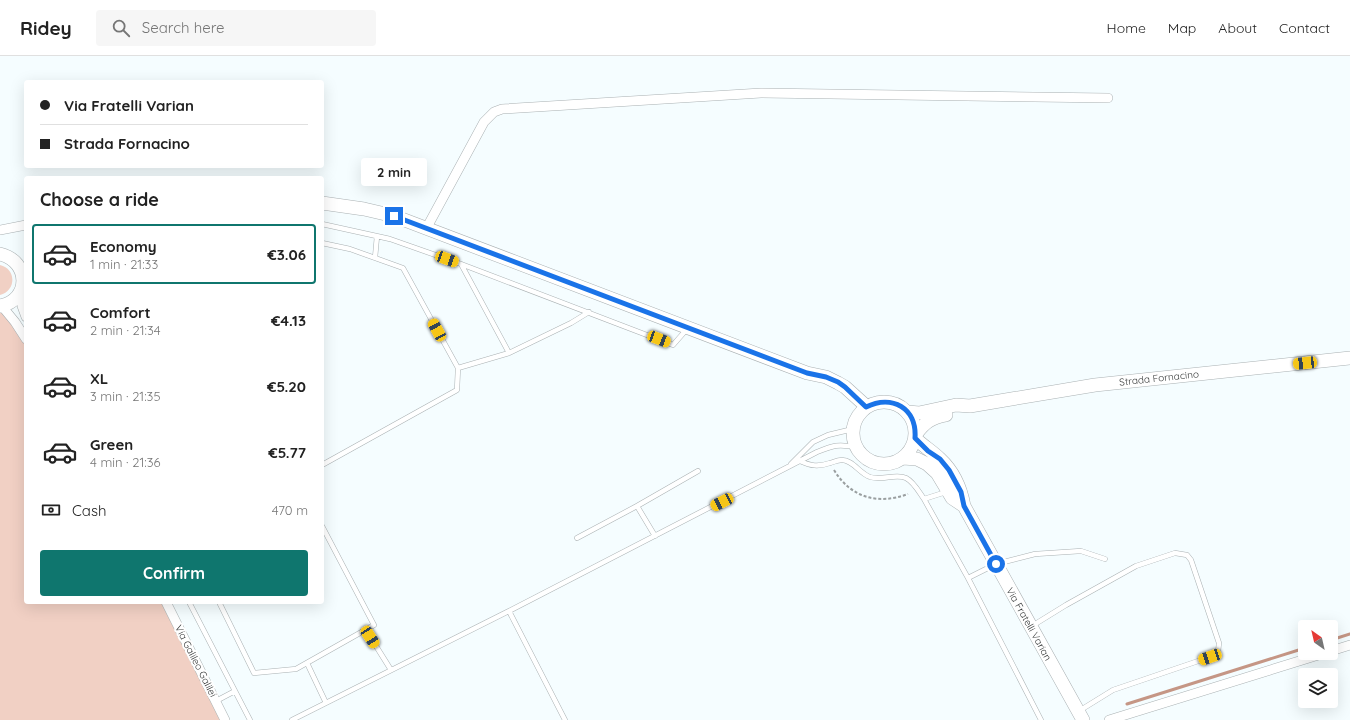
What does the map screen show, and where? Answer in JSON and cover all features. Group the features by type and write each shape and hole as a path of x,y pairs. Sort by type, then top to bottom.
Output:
{"street":[{"path":"426,229 484,122 494,112 502,109 761,92 1108,98"},
{"path":"324,203 386,214 807,373 826,377 845,387 866,407"},
{"path":"0,230 24,225"},
{"path":"3,255 24,256"},
{"path":"3,255 14,260 24,274"},
{"path":"24,280 21,291 24,312"},
{"path":"21,291 13,301 1,306 16,322 24,336"},
{"name":"Strada Fornacino","path":"908,412 919,413 956,405 970,406 1095,385 1350,358"},
{"path":"807,373 846,398 853,410 853,438 856,447 862,456 872,462 882,464 893,463 903,458 913,446 915,426 912,418 901,406 892,402 884,401 866,407 860,413 854,425"},
{"name":"Strada Fornacino","path":"915,436 924,424 930,420 958,412 970,406"},
{"name":"Via Fratelli Varian","path":"915,436 928,451 940,459 949,470 952,488"},
{"name":"Via Fratelli Varian","path":"903,458 917,459 927,464 952,488 961,492 964,506 1080,716"},
{"name":"Via Galileo Galilei","path":"167,604 225,720"},
{"path":"1338,649 1350,645"},
{"path":"1109,720 1302,660"}],"lane":[{"path":"324,224 390,239 461,264 673,345 688,328"},
{"path":"375,258 376,236"},
{"path":"324,243 350,249 404,268 458,368 457,390 324,464"},
{"path":"461,264 509,353"},
{"path":"458,368 509,353 571,324 588,312"},
{"path":"787,468 813,442 854,425"},
{"path":"292,720 509,611 800,461 831,446 843,445 856,447"},
{"path":"800,461 815,466 843,460 852,464 863,474 870,477 902,477 907,478 912,482 924,499 968,578 1041,720"},
{"path":"577,538 698,471"},
{"path":"924,499 942,494 952,488"},
{"path":"637,506 654,536"},
{"path":"220,604 254,673 296,669 374,625 324,530"},
{"path":"968,578 996,564 1023,557 1053,552 1081,551 1105,559"},
{"path":"1030,627 1136,566 1175,552 1187,556 1191,560 1219,643 1218,652 1210,657 1113,690 1080,716"},
{"path":"190,604 250,720"},
{"path":"509,611 565,720"},
{"path":"366,630 391,670"},
{"path":"307,663 326,703"},
{"path":"216,701 235,691"}],"path":[{"path":"834,470 847,486 863,496 882,499 908,494"}],"shaded area":[{"path":"0,265 6,267 12,275 12,285 5,293 0,295"},
{"path":"0,306 24,338 24,604 164,604 225,720 0,720"}],"waterway":[{"path":"1338,638 1350,634"},
{"path":"1127,704 1298,650"}],"route":[{"path":"394,216 807,373 826,377 845,387 866,407 884,401 892,402 901,406 912,418 915,426 915,438 928,451 940,459 949,470 961,492 964,506 996,564"}]}
